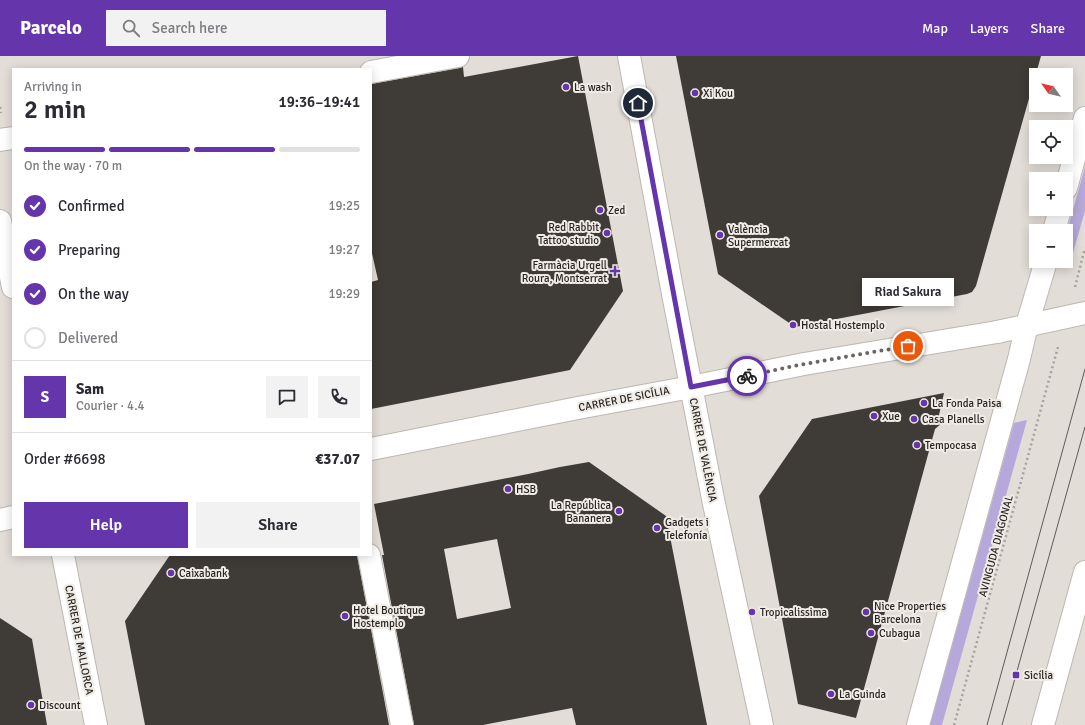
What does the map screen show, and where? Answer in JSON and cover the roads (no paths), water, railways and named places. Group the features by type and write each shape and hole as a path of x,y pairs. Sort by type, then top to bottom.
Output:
{"street":[{"path":"372,72 458,56"},
{"name":"CARRER DE VALÈNCIA","path":"629,56 714,504 762,725"},
{"path":"1070,172 1085,118"},
{"path":"0,140 12,138"},
{"path":"0,221 12,282"},
{"path":"918,725 1044,268"},
{"name":"CARRER DE SICÍLIA","path":"372,449 804,364 997,332 1085,313"},
{"path":"0,520 12,517"},
{"name":"CARRER DE MALLORCA","path":"63,556 96,725"},
{"path":"369,556 402,725"},
{"path":"1043,725 1085,572"}],"tram line":[{"path":"987,725 1085,369"},
{"path":"1002,725 1085,427"}],"place":[{"name":"La wash","path":"566,87"},
{"name":"Xi Kou","path":"695,93"},
{"name":"Zed","path":"600,210"},
{"name":"Red Rabbit Tattoo studio","path":"607,233"},
{"name":"València Supermercat","path":"720,235"},
{"name":"Farmàcia Urgell Roura, Montserrat","path":"615,271"},
{"name":"Hostal Hostemplo","path":"793,325"},
{"name":"Riad Sakura","path":"908,346"},
{"name":"La Fonda Paisa","path":"924,403"},
{"name":"Xue","path":"874,416"},
{"name":"Casa Planells","path":"914,419"},
{"name":"Tempocasa","path":"917,445"},
{"name":"HSB","path":"508,489"},
{"name":"La República Bananera","path":"619,511"},
{"name":"Gadgets i Telefonía","path":"657,528"},
{"name":"Caixabank","path":"171,573"},
{"name":"Tropicalissima","path":"752,612"},
{"name":"Nice Properties Barcelona","path":"866,612"},
{"name":"Hotel Boutique Hostemplo","path":"345,616"},
{"name":"Cubagua","path":"871,633"},
{"name":"Sicília","path":"1016,675"},
{"name":"La Guinda","path":"831,694"},
{"name":"Discount","path":"31,705"}]}
